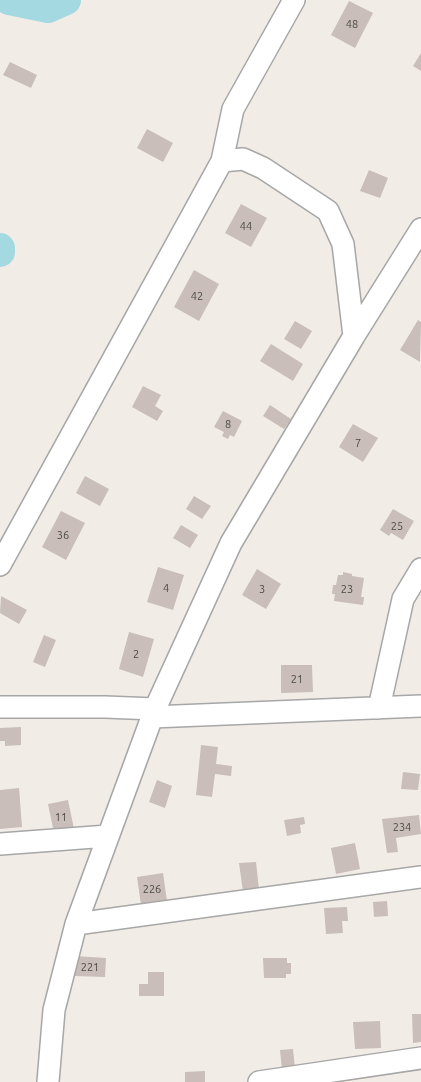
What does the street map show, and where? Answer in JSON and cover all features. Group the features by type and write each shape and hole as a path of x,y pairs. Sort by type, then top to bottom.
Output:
{"street":[{"path":"0,565 222,162 233,109 294,0"},
{"path":"222,162 243,159 257,165 328,211 342,244 354,336"},
{"path":"48,1082 54,1010 76,924 154,713 231,543 354,336 415,253 421,229"},
{"path":"379,708 403,599 421,569"},
{"path":"0,706 105,707 154,713 421,706"},
{"path":"0,844 108,836"},
{"path":"76,924 421,877"},
{"path":"260,1082 421,1058"}],"building":[{"path":"349,1 373,13 355,48 331,35"},
{"path":"421,53 421,71 413,66"},
{"path":"10,62 37,75 31,88 3,75"},
{"path":"147,129 173,143 163,162 137,148"},
{"path":"369,170 388,178 380,198 360,191"},
{"path":"241,204 267,218 251,247 225,233"},
{"path":"194,270 219,284 199,321 174,307"},
{"path":"418,320 421,322 420,362 400,350"},
{"path":"295,321 312,331 301,349 284,339"},
{"path":"271,344 303,364 293,381 260,361"},
{"path":"143,386 161,395 155,406 163,411 157,421 132,407"},
{"path":"270,405 291,419 284,429 263,416"},
{"path":"223,411 242,421 234,437 230,435 228,439 222,436 224,432 214,427"},
{"path":"353,424 378,438 363,462 339,447"},
{"path":"85,476 109,489 100,506 76,493"},
{"path":"194,496 211,506 202,519 186,509"},
{"path":"393,509 414,521 403,540 391,533 389,536 380,530"},
{"path":"61,511 85,523 66,560 42,547"},
{"path":"181,525 198,535 190,548 173,538"},
{"path":"158,567 184,575 173,610 147,602"},
{"path":"257,569 281,584 266,609 242,595"},
{"path":"343,572 364,578 361,597 364,597 363,605 334,601 335,594 332,594 333,585 336,585 338,575 343,575"},
{"path":"1,596 27,610 19,624 0,613"},
{"path":"129,632 154,639 143,677 119,669"},
{"path":"44,635 56,640 45,667 33,662"},
{"path":"281,665 312,665 313,692 281,693"},
{"path":"21,727 21,745 5,746 5,741 0,741 0,728"},
{"path":"201,745 218,747 216,764 232,766 231,776 215,774 212,797 196,795"},
{"path":"403,772 420,774 418,790 401,789"},
{"path":"157,780 172,786 165,808 149,802"},
{"path":"19,788 22,827 0,829 0,790"},
{"path":"68,800 74,829 54,833 48,804"},
{"path":"419,815 421,834 396,838 398,852 387,853 382,819"},
{"path":"304,817 305,824 300,825 301,833 287,836 284,820"},
{"path":"355,843 360,869 336,874 331,848"},
{"path":"256,862 259,890 243,892 239,863"},
{"path":"163,873 167,901 141,905 137,877"},
{"path":"387,901 388,916 374,917 373,902"},
{"path":"347,907 348,921 342,921 343,933 326,934 324,908"},
{"path":"75,956 106,958 105,977 74,976"},
{"path":"263,958 287,958 287,963 291,963 291,974 286,974 286,978 264,978"},
{"path":"148,972 164,972 164,996 139,996 139,984 148,984"},
{"path":"412,1014 421,1014 421,1042 413,1043"},
{"path":"380,1021 381,1048 355,1049 353,1022"},
{"path":"293,1049 295,1069 282,1070 280,1050"},
{"path":"205,1071 205,1082 185,1082 185,1072"}],"waterway":[{"path":"9,0 48,8 66,0"}]}
